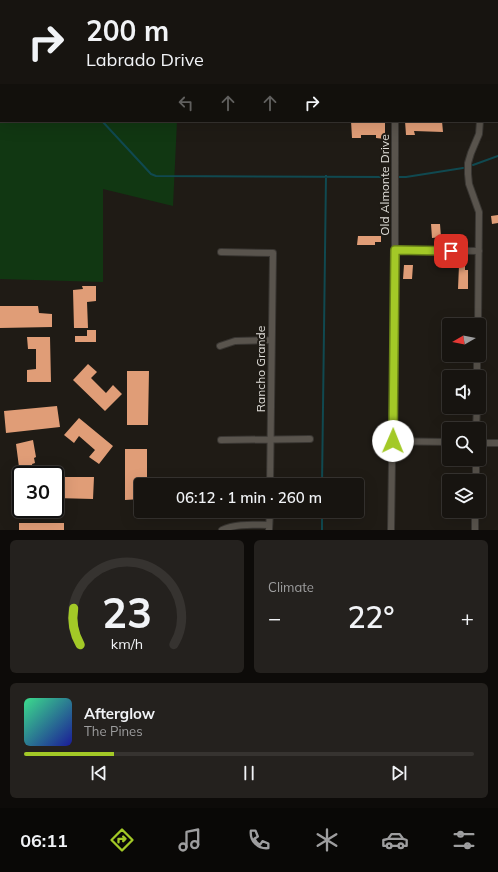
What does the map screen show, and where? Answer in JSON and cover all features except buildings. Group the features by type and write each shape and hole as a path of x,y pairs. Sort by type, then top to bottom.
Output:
{"street":[{"name":"Old Almonte Drive","path":"391,530 395,250 395,122"},
{"path":"478,318 479,212 468,184 468,163 479,134 480,122"},
{"path":"395,250 479,252"},
{"name":"Rancho Grande","path":"221,252 273,253 270,478"},
{"path":"220,346 235,341 271,340"},
{"path":"221,440 310,439"},
{"path":"381,441 442,442"},
{"path":"486,443 498,443"},
{"path":"222,530 241,525 269,528 270,518"},
{"path":"475,518 475,530"}],"green space":[{"path":"0,122 177,122 173,206 103,189 103,282 0,279"}],"waterway":[{"path":"103,122 151,174 156,176 388,177"},
{"path":"473,165 498,156"},
{"path":"398,177 463,168"},
{"path":"322,478 326,176"},
{"path":"322,518 322,530"}],"route":[{"path":"393,441 395,250 451,251"}]}
